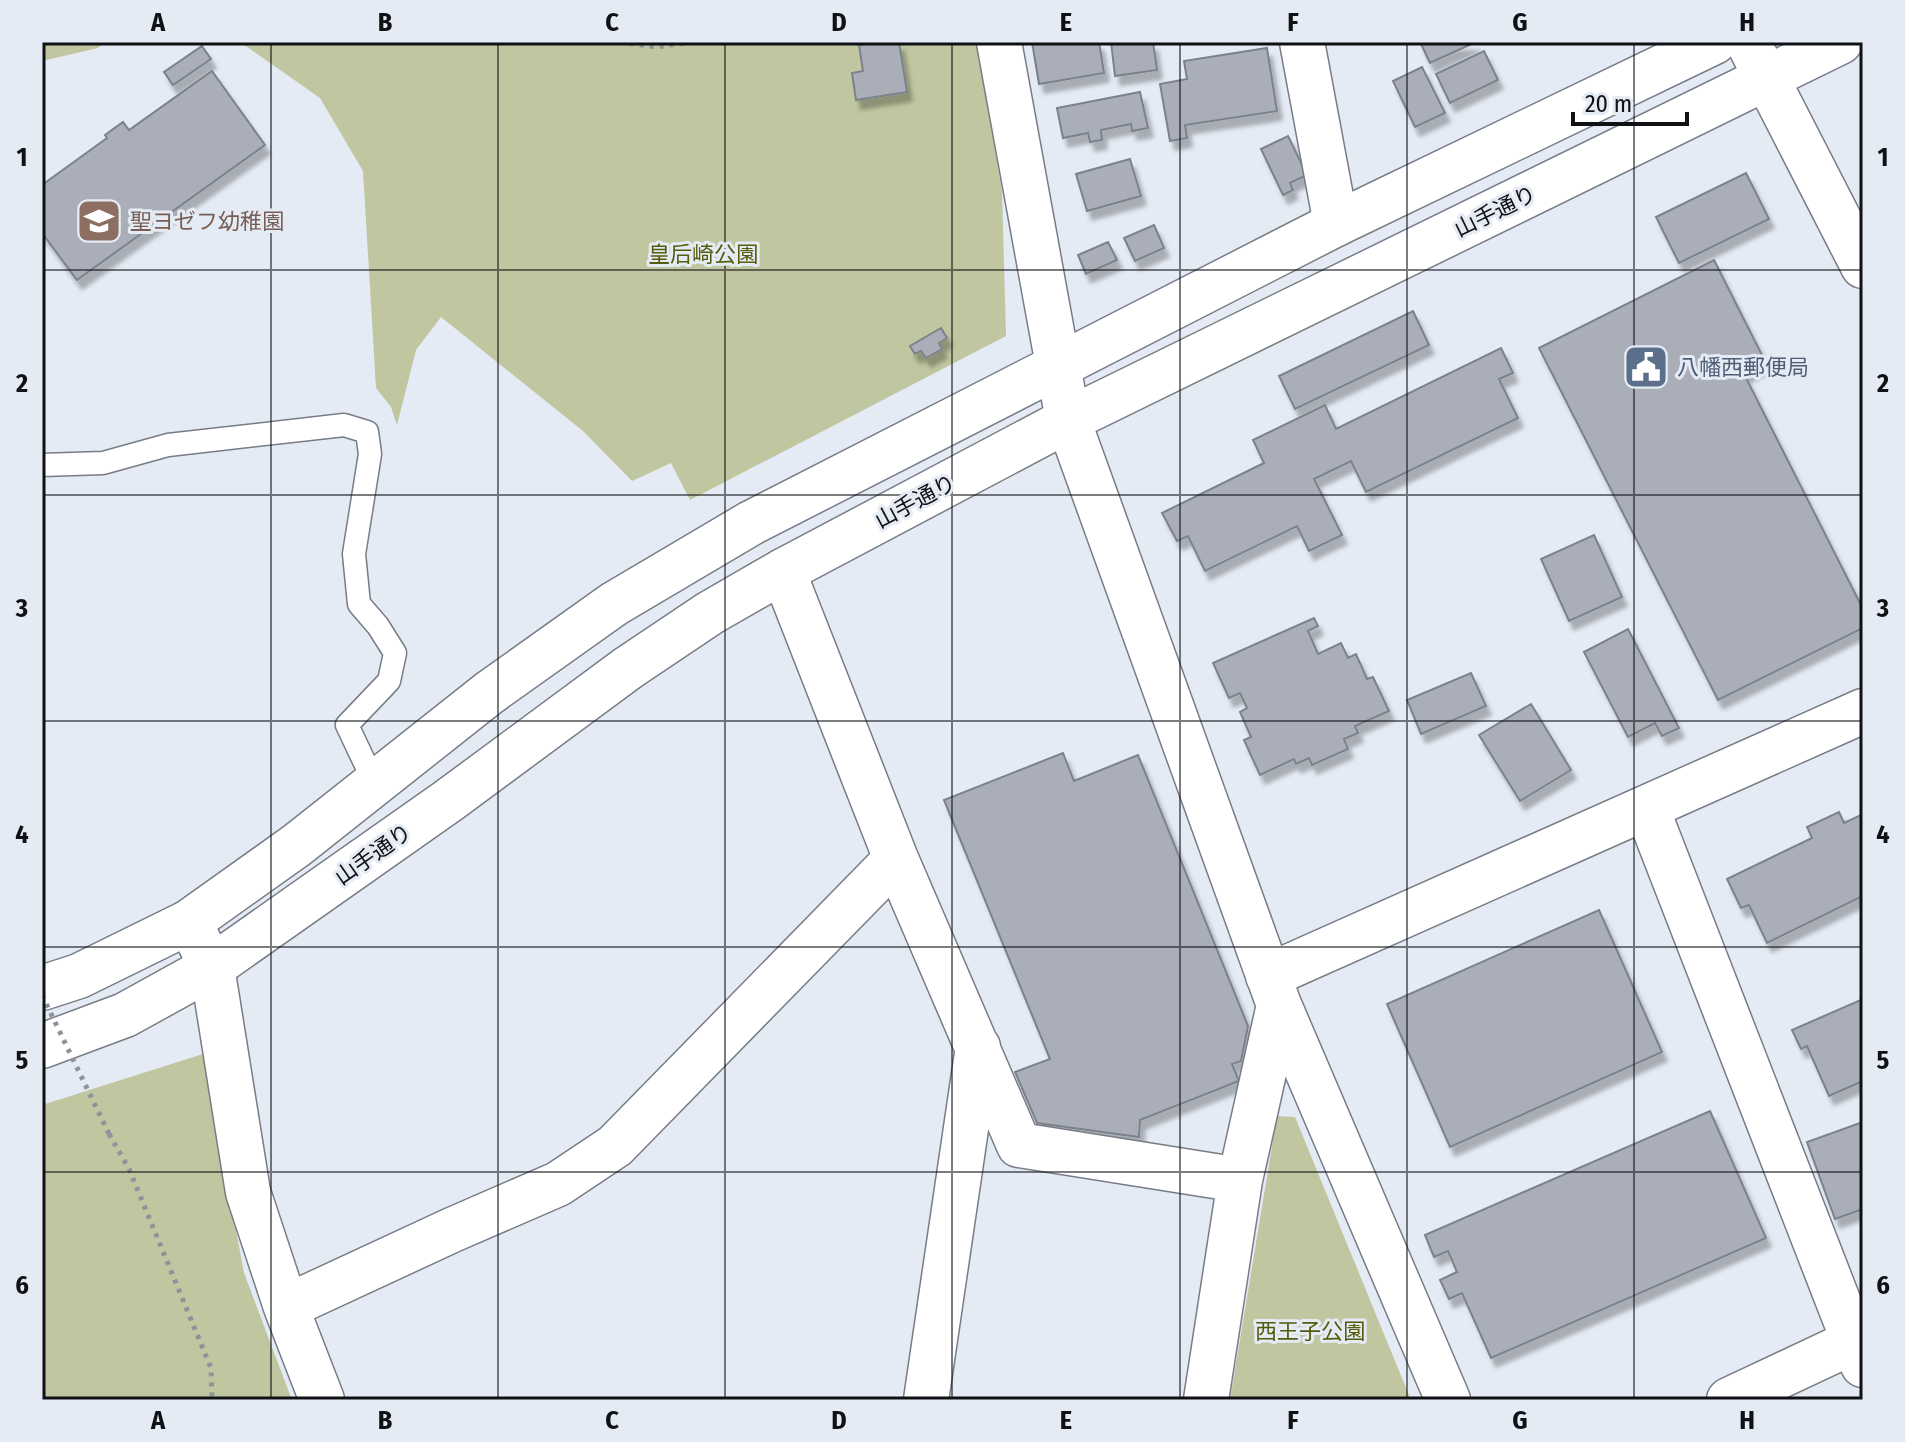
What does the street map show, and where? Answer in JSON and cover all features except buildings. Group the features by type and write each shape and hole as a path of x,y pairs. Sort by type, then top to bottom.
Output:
{"street":[{"path":"999,42 1068,420 1274,990 1448,1400"},
{"path":"1302,42 1336,224"},
{"path":"42,988 79,976 189,922 297,845 489,693 614,604 751,523 1336,224 1714,42"},
{"name":"山手通り","path":"42,1046 125,1015 212,967 448,801 628,668 710,613 783,571 1758,60 1840,42"},
{"path":"1758,60 1863,266"},
{"path":"783,571 896,859 1019,1145 1240,1180"},
{"path":"1274,990 1647,809 1863,711"},
{"path":"1647,809 1860,1348 1729,1400"},
{"path":"286,1307 558,1184 615,1146 896,859"},
{"path":"189,922 212,967 248,1192 286,1307 322,1400"},
{"path":"1206,1400 1240,1180 1274,990"},
{"path":"926,1400 978,1047"}],"lane":[{"path":"42,465 103,463 168,445 344,425 367,432 370,454 354,554 359,604 395,653 389,681 347,725 375,784"}],"path":[{"path":"45,42 70,42"},
{"path":"620,42 656,47 692,42"},
{"path":"42,995 129,1169 211,1368 212,1400"}],"green space":[{"path":"42,42 105,42 98,48 42,61"},
{"name":"皇后崎公園","path":"240,42 977,42 1002,191 1006,336 690,500 671,463 632,481 583,431 441,317 416,350 397,425 391,407 376,388 363,171 320,98"},
{"path":"203,1054 244,1273 292,1400 42,1400 42,1105"},
{"name":"西王子公園","path":"1277,1116 1295,1117 1411,1400 1230,1400"}],"place":[{"name":"聖ヨゼフ幼稚園","path":"99,221"},
{"name":"八幡西郵便局","path":"1646,367"}]}
